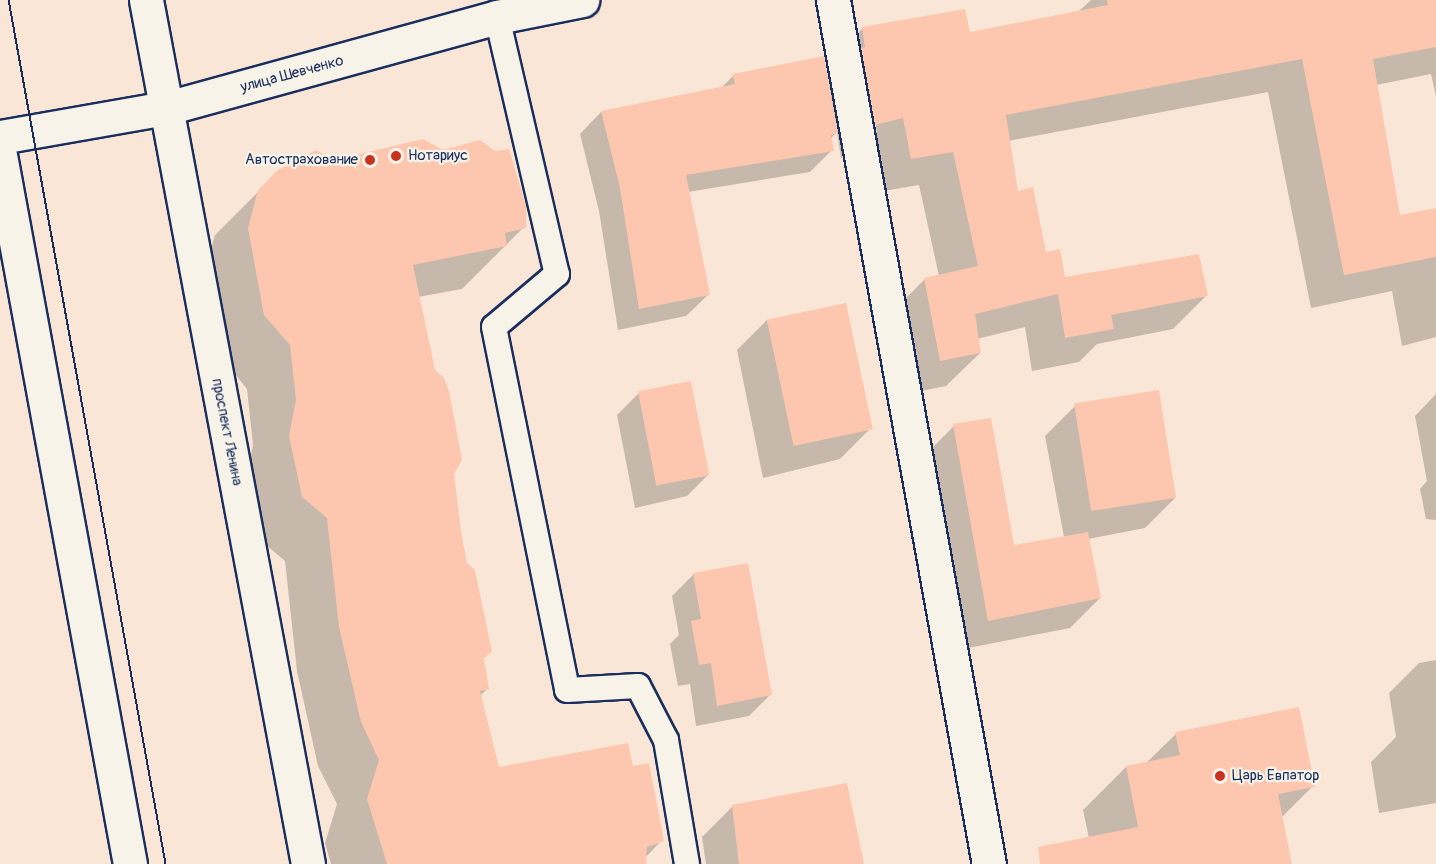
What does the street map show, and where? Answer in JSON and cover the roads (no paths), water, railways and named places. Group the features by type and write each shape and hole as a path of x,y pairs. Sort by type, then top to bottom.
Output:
{"street":[{"name":"проспект Ленина","path":"146,0 308,864"},
{"name":"улица Шевченко","path":"0,137 167,108 497,17 582,0"},
{"path":"833,0 989,864"},
{"path":"0,155 130,864"}],"lane":[{"path":"497,17 557,274 494,327 567,690 638,686 666,740 687,864"}],"tram line":[{"path":"9,0 166,864"}],"place":[{"name":"Нотариус","path":"396,156"},
{"name":"Автострахование","path":"370,160"},
{"name":"Царь Евпатор","path":"1220,776"}]}
